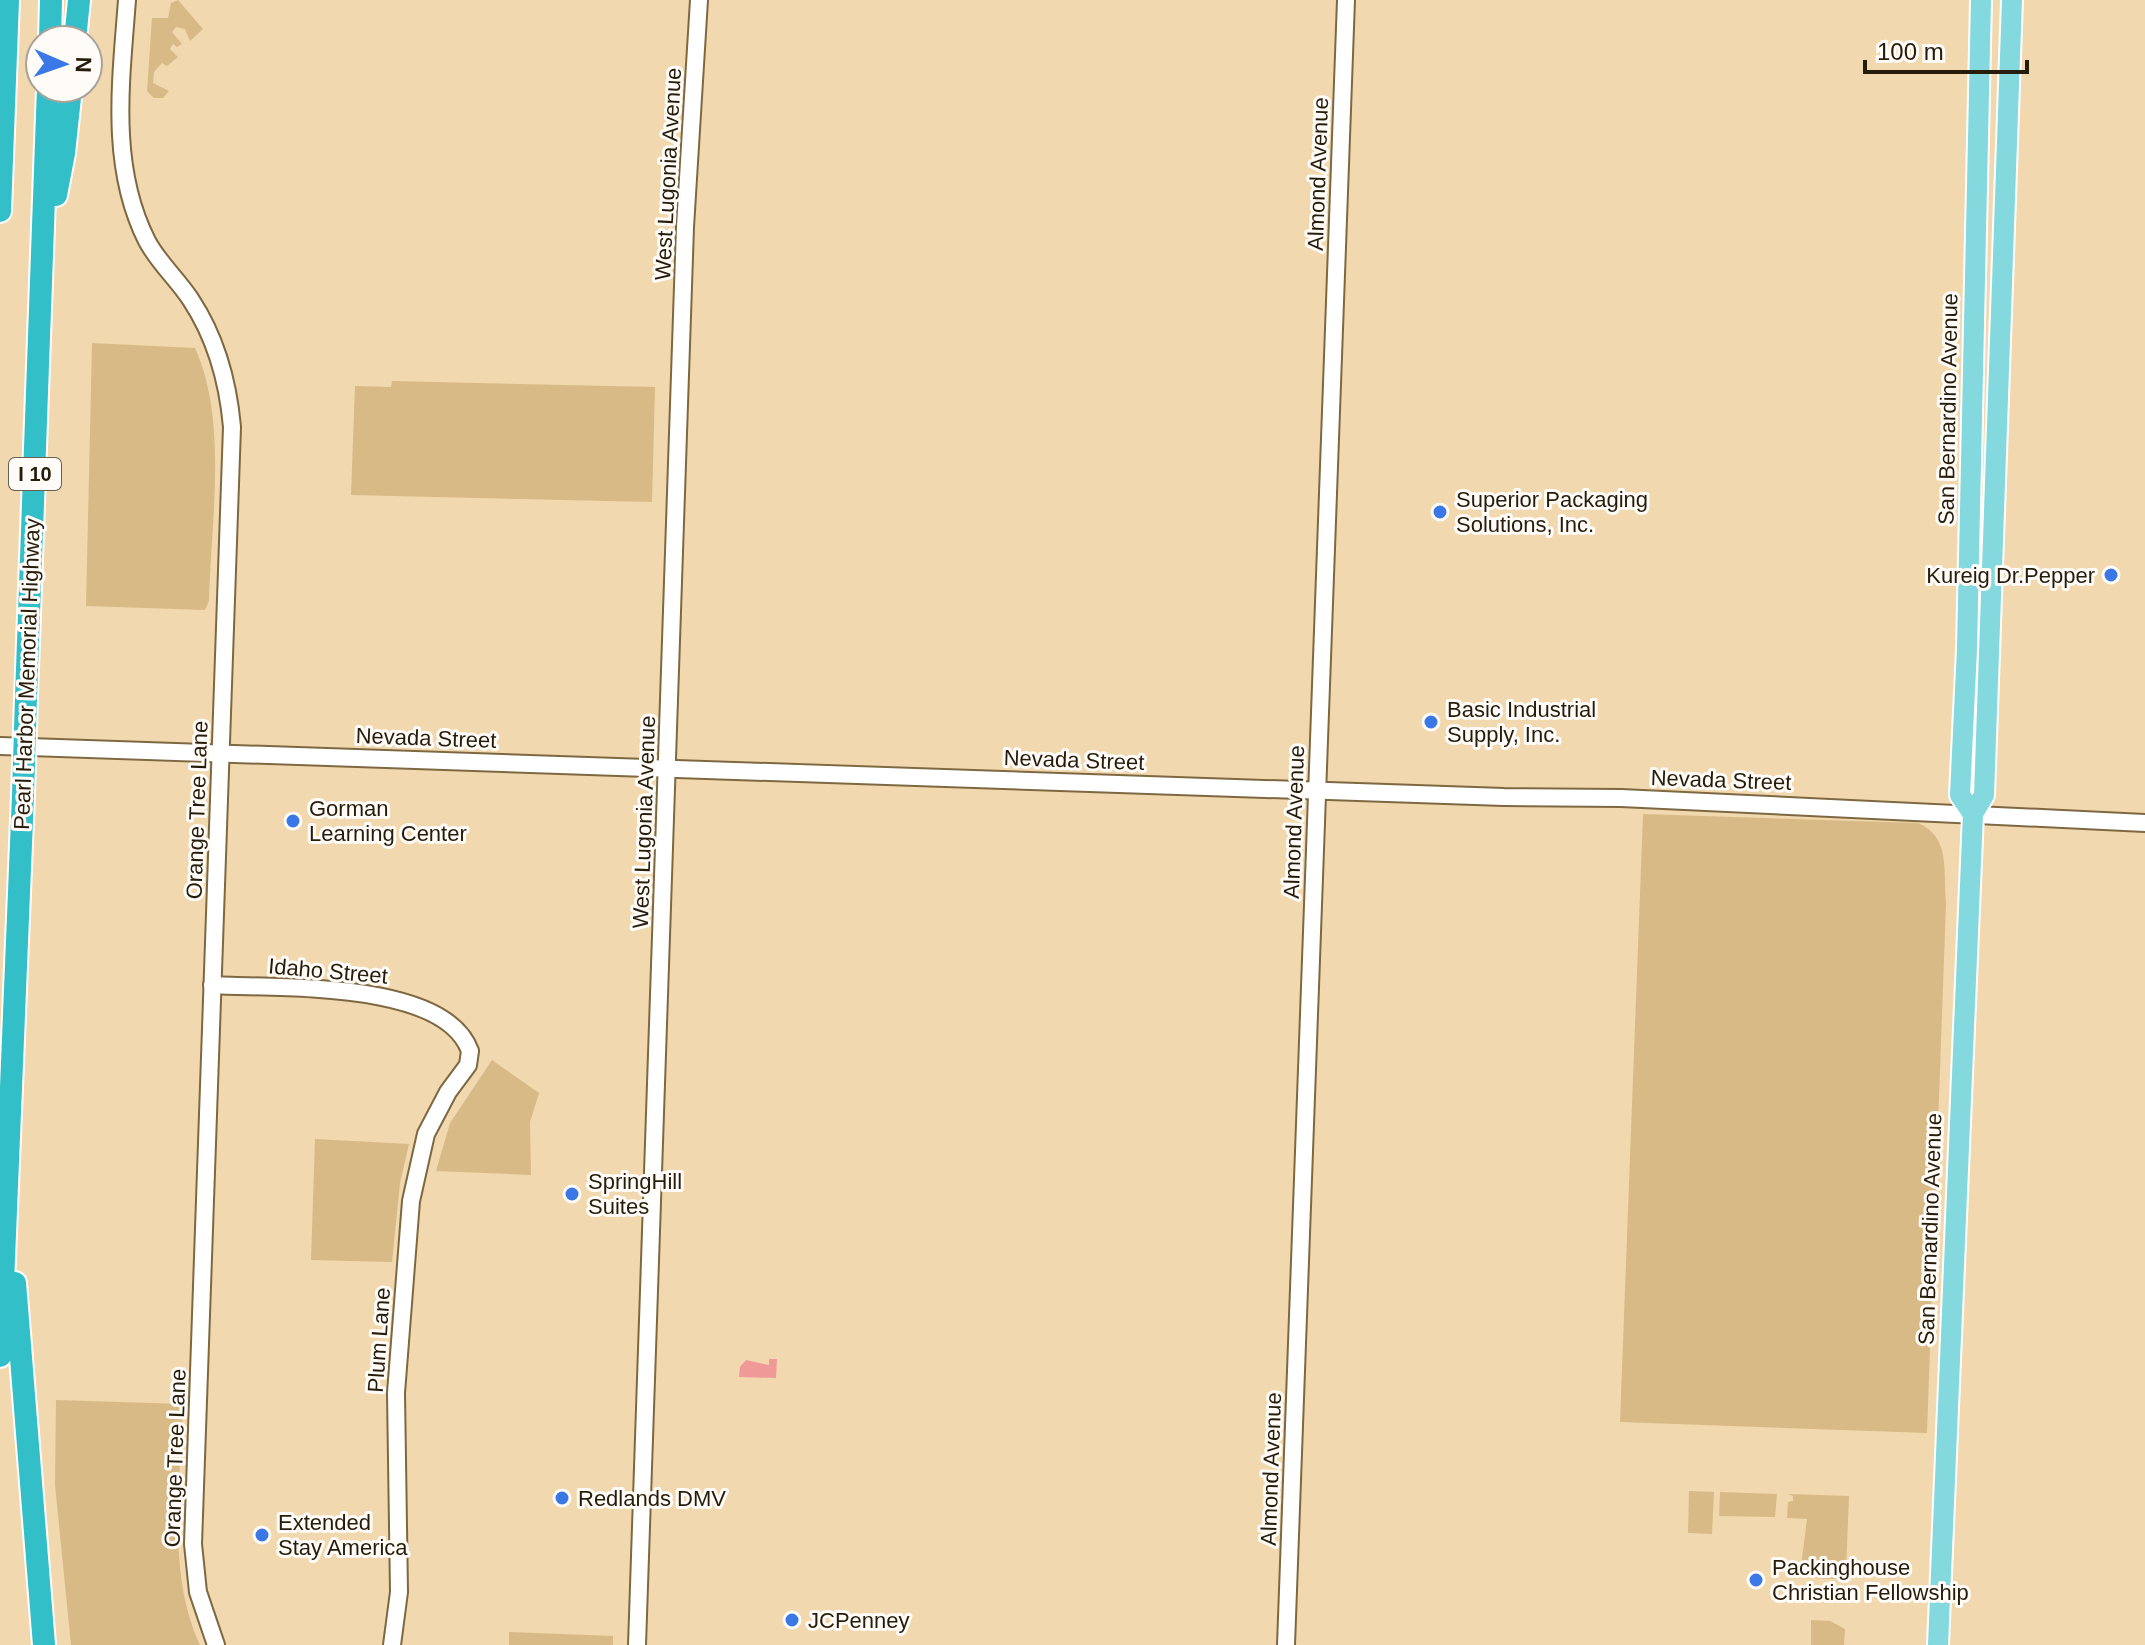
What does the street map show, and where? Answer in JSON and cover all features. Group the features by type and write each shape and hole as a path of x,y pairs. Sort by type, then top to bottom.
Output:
{"highway":[{"path":"0,211 8,0"},
{"path":"50,24 51,0"},
{"path":"77,24 79,0"},
{"name":"Pearl Harbor Memorial Highway","path":"0,1356 48,104"},
{"path":"44,251 64,153 69,104"},
{"path":"6,1159 33,1545 44,1645"}],"main road":[{"name":"San Bernardino Avenue","path":"1973,814 1960,791 1967,649 1981,0"},
{"name":"San Bernardino Avenue","path":"1938,1645 1973,814 1984,795 2012,0"}],"street":[{"name":"Orange Tree Lane","path":"127,0 120,116 125,172 148,242 192,302 214,345 230,409 193,1544 198,1592 216,1645"},
{"name":"West Lugonia Avenue","path":"637,1645 685,227 699,0"},
{"name":"Almond Avenue","path":"1286,1645 1346,0"},
{"name":"Nevada Street","path":"0,746 1317,791 1621,798 2145,823"},
{"name":"Idaho Street","path":"212,985 385,996 426,1010 461,1035 470,1051"},
{"name":"Plum Lane","path":"392,1645 399,1592 396,1393 411,1201 426,1134 438,1109 468,1065 470,1051"}],"shaded area":[{"path":"178,0 203,29 190,41 185,29 176,27 172,32 182,44 177,47 173,44 170,49 178,57 167,66 162,63 154,72 153,83 169,91 163,98 154,98 147,91 152,18 168,18 171,3"},
{"path":"92,343 195,348 205,377 214,439 209,601 205,610 86,606"},
{"path":"392,381 655,387 652,502 351,495 355,386 391,387"},
{"path":"1643,814 1918,823 1929,829 1941,846 1946,903 1927,1433 1620,1422"},
{"path":"492,1060 539,1093 530,1122 531,1175 436,1171 450,1123"},
{"path":"315,1139 409,1144 400,1183 392,1262 311,1260"},
{"path":"769,1359 777,1359 776,1378 739,1377 740,1367 746,1360 769,1365"},
{"path":"56,1400 183,1404 179,1557 189,1617 200,1645 71,1645 55,1485"},
{"path":"1689,1491 1714,1492 1712,1534 1688,1533"},
{"path":"1720,1492 1777,1494 1775,1517 1719,1516"},
{"path":"1788,1494 1849,1496 1846,1572 1833,1579 1813,1578 1813,1566 1801,1566 1807,1519 1787,1518 1788,1502 1793,1501 1793,1496"},
{"path":"1811,1620 1830,1621 1845,1629 1844,1645 1811,1645"},
{"path":"509,1632 613,1636 613,1645 509,1645"}],"place":[{"name":"Superior Packaging Solutions, Inc.","path":"1440,512"},
{"name":"Kureig Dr.Pepper","path":"2111,575"},
{"name":"Basic Industrial Supply, Inc.","path":"1431,722"},
{"name":"Gorman Learning Center","path":"293,821"},
{"name":"SpringHill Suites","path":"572,1194"},
{"name":"Redlands DMV","path":"562,1498"},
{"name":"Extended Stay America","path":"262,1535"},
{"name":"Packinghouse Christian Fellowship","path":"1756,1580"},
{"name":"JCPenney","path":"792,1620"}]}
